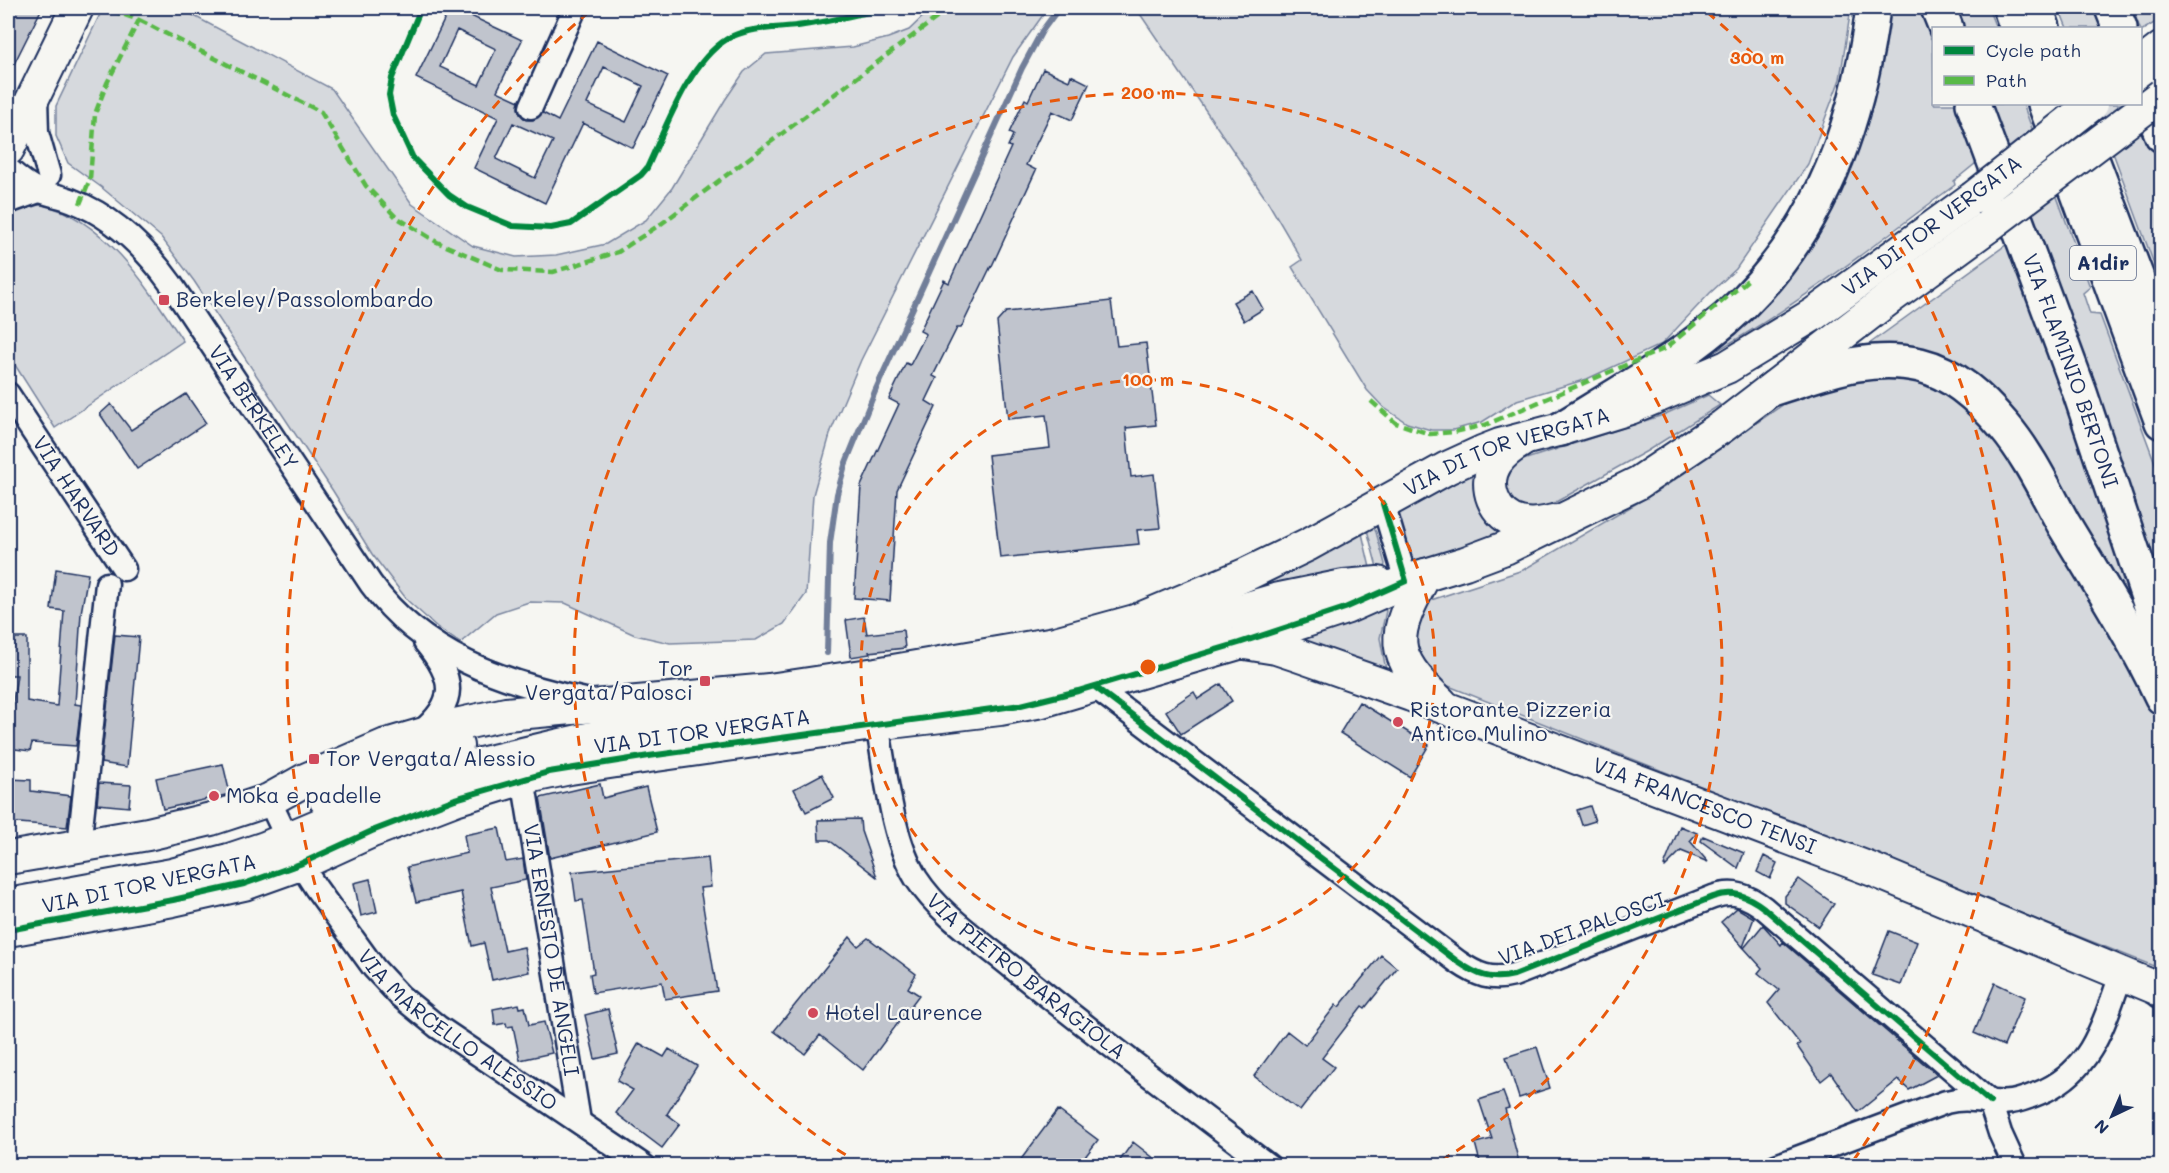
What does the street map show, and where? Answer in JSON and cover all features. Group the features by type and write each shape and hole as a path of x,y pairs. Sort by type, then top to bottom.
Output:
{"highway":[{"path":"1548,432 1653,372 1706,335 1742,303 1784,257 1813,211 1840,151 1864,66 1873,8"},
{"path":"1938,8 1946,27"},
{"path":"2010,8 2017,27"},
{"path":"2036,8 2043,27"},
{"path":"2112,8 2120,27"},
{"path":"2142,86 2162,135"},
{"name":"VIA FLAMINIO BERTONI","path":"1973,105 2080,393 2162,639"},
{"name":"A1dir","path":"2045,105 2162,422"},
{"name":"A1dir","path":"2071,105 2162,344"},
{"path":"1774,388 1842,366 1888,360 1931,369 1950,377 1968,390 1989,409 2016,442 2106,595 2162,698"}],"main road":[{"path":"8,149 78,8"},
{"path":"2142,63 2162,48"},
{"name":"VIA DI TOR VERGATA","path":"8,878 284,831 398,820 454,799 524,778 570,768 1011,707 1095,687 1344,608 1416,578 1486,556 1638,483 1723,426 1891,297 2162,95"},
{"name":"VIA DI TOR VERGATA","path":"8,930 202,894 250,882 284,831 305,780 368,753 416,736 515,712 612,706 769,690 984,656 1084,636 1150,615 1247,574 1309,544 1447,468 1482,452 1600,418 1727,367 1814,314 1973,198 2091,105"},
{"path":"1548,432 1517,443 1497,460 1490,483 1494,501 1502,514 1522,524 1536,525 1572,514"},
{"path":"1416,578 1399,635 1400,648 1407,665 1416,677 1449,709"},
{"name":"VIA DI TOR VERGATA","path":"8,858 148,834 201,822 284,831 472,766 566,743 634,729 764,715 1004,680 1126,652 1227,614 1275,600 1344,586 1416,578"},
{"name":"VIA FRANCESCO TENSI","path":"1239,643 1286,651 1449,709 1873,870 2161,990"},
{"name":"VIA DI TOR VERGATA","path":"8,905 172,875 229,860 425,756 459,745 612,706"}],"street":[{"path":"531,107 575,8"},
{"path":"8,202 44,183 37,133 36,92"},
{"name":"VIA BERKELEY","path":"8,163 33,166 44,183 117,226 158,266 371,584 392,610 430,647 444,671 449,693 441,713 416,736"},
{"name":"VIA BERKELEY","path":"8,169 23,182 44,183"},
{"name":"VIA HARVARD","path":"8,394 124,569"},
{"path":"1383,504 1416,578"},
{"path":"79,846 107,584"},
{"name":"VIA BERKELEY","path":"419,634 464,661 511,681 538,690 612,706"},
{"name":"VIA DEI PALOSCI","path":"1095,687 1466,967 1483,976 1498,978 1514,975 1713,897 1739,894 1764,908 1990,1102"},
{"name":"VIA PIETRO BARAGIOLA","path":"878,724 901,845 910,867 938,906 1089,1030 1269,1166"},
{"name":"VIA ERNESTO DE ANGELI","path":"524,778 579,1121"},
{"name":"VIA MARCELLO ALESSIO","path":"284,831 374,968 400,996 438,1027 645,1166"},
{"path":"1776,1166 1946,1102 1971,1098 1990,1102 2012,1101 2050,1088 2078,1068 2092,1049 2122,973"},
{"path":"1990,1102 2000,1133 2015,1166"}],"shaded area":[{"path":"103,8 179,8 332,89 412,204 473,246 516,257 556,255 606,244 646,220 672,188 744,72 766,54 853,47 888,38 909,30 932,8 1048,8 1013,57 861,360 831,431 813,495 806,594 784,624 756,640 670,643 635,635 565,603 529,602 496,613 460,643 437,627 408,601 372,554 194,281 161,237 68,163 56,136 56,106"},
{"path":"1136,8 1851,8 1840,79 1808,164 1736,269 1662,344 1587,379 1517,400 1482,422 1453,430 1431,430 1407,423 1383,407 1367,390 1292,267 1302,260 1268,202"},
{"path":"1881,8 1922,8 1932,37 1932,105 1955,105 1976,163 1954,181 1955,185 1826,280 1760,325 1690,365 1768,293"},
{"path":"1952,8 1988,8 1996,27 1959,27"},
{"path":"2059,8 2099,8 2107,27 2067,27"},
{"path":"2132,8 2161,8 2161,19 2142,30 2142,27 2139,27"},
{"path":"1987,105 2023,105 2090,287 2083,293 2090,314 2100,315 2161,479 2161,602"},
{"path":"2095,105 2135,105 2161,170 2161,283"},
{"path":"43,205 66,213 87,225 106,241 141,280 183,341 55,428 8,354 8,213 26,206"},
{"path":"2010,242 2155,659 2010,420 1858,352"},
{"path":"1901,375 1947,390 1992,430 2065,550 2161,725 2161,969 1431,679 1414,664 1415,615 1428,601 1523,570 1661,489 1784,404 1812,389 1827,383"},
{"path":"1708,395 1720,405 1647,451 1538,512 1520,513 1500,482 1512,465 1523,460 1663,415"},
{"path":"1476,471 1503,536 1411,564 1392,513"},
{"path":"1372,525 1385,564 1384,569 1378,571 1366,526"},
{"path":"1361,529 1371,572 1255,592 1254,587"},
{"path":"1383,607 1386,611 1380,638 1386,670 1305,642 1308,636"}],"building":[{"path":"8,8 42,8 8,76"},
{"path":"450,8 522,40 497,91 519,101 520,114 526,120 533,120 543,113 558,121 597,41 668,76 633,148 583,123 545,203 474,168 498,118 416,78","holes":["457,30 496,49 479,85 440,67","604,67 643,86 626,122 587,104","513,123 553,141 535,178 496,159"]},
{"path":"1043,69 1069,81 1071,75 1089,84 1072,120 1052,111 1026,165 1036,170 961,328 957,328 933,376 937,378 926,401 936,407 897,490 890,601 854,598 861,486 899,404 889,399 906,363 910,365 926,334 920,331 944,280 949,283 1011,147 1008,146 1013,135 1009,133 1025,99 1028,101"},
{"path":"1253,291 1263,309 1244,321 1233,302"},
{"path":"1111,301 1117,346 1146,343 1156,425 1126,428 1131,477 1154,474 1160,528 1137,530 1139,544 1000,558 988,455 1050,448 1046,415 1008,419 997,322 1006,312"},
{"path":"186,394 206,423 137,469 100,414 111,404 131,430"},
{"path":"56,569 88,574 81,613 75,704 81,705 76,746 32,743 30,751 8,748 17,675 8,675 8,638 27,638 27,701 57,706 64,611 51,609"},
{"path":"864,617 867,634 903,630 905,648 869,652 870,654 851,657 846,620"},
{"path":"115,635 139,637 127,767 101,763"},
{"path":"1221,684 1232,701 1181,734 1166,711 1194,692 1198,699"},
{"path":"1359,702 1429,745 1410,777 1340,733"},
{"path":"223,764 230,794 163,809 156,778"},
{"path":"822,774 834,798 806,812 794,789"},
{"path":"8,779 31,780 31,791 71,796 67,827 8,822"},
{"path":"99,783 131,785 129,807 97,804"},
{"path":"600,784 603,798 646,787 657,832 550,858 540,798"},
{"path":"1590,806 1595,821 1582,825 1577,810"},
{"path":"860,819 861,831 877,877 829,840 819,840 818,820"},
{"path":"1680,826 1697,833 1690,841 1708,862 1681,851 1664,866"},
{"path":"499,828 506,862 523,859 526,880 491,887 505,951 524,947 529,972 492,980 484,943 472,946 461,892 416,902 407,867 467,853 464,835"},
{"path":"1703,836 1744,853 1738,868 1701,841"},
{"path":"1764,856 1777,863 1770,879 1757,872"},
{"path":"708,858 711,887 700,888 717,991 665,999 662,982 593,993 590,974 594,973 583,900 576,901 572,872"},
{"path":"370,879 377,912 361,916 354,883"},
{"path":"1799,879 1834,904 1819,927 1785,903 1785,896"},
{"path":"1737,908 1754,918 1743,947 1721,922"},
{"path":"1763,925 1781,945 1783,942 1937,1075 1909,1090 1898,1080 1858,1112 1831,1073 1821,1081 1797,1046 1800,1044 1768,1003 1779,990 1758,973 1762,968 1744,948"},
{"path":"1889,931 1917,942 1901,985 1872,975"},
{"name":"Hotel Laurence","path":"850,937 858,946 868,938 916,974 908,988 919,995 863,1070 820,1035 805,1054 774,1031"},
{"path":"1381,955 1397,968 1365,1008 1362,1006 1322,1058 1334,1067 1300,1111 1254,1076 1287,1031 1305,1045 1336,1005 1339,1007"},
{"path":"1995,983 2025,997 2004,1046 1974,1033"},
{"path":"519,1004 520,1008 525,1007 529,1025 544,1022 552,1053 520,1060 513,1026 507,1027 506,1023 495,1025 493,1009"},
{"path":"608,1009 618,1054 595,1059 585,1015"},
{"path":"639,1043 664,1057 669,1049 697,1066 667,1114 680,1124 662,1148 616,1113 633,1090 617,1081"},
{"path":"1537,1047 1550,1088 1519,1098 1506,1057"},
{"path":"1503,1092 1509,1108 1505,1109 1520,1166 1481,1166 1475,1143 1492,1139 1479,1100"},
{"path":"1058,1110 1098,1140 1078,1166 1016,1166"},
{"path":"1133,1142 1164,1166 1116,1166"}],"waterway":[{"path":"827,653 830,543 837,494 845,465 876,389 1022,68 1042,31 1059,8"}],"marked path":[{"path":"80,204 90,179 95,114 107,83 139,20 104,8"},
{"path":"139,20 321,112 366,186 396,217 437,242 502,270 553,272 618,252 661,224 950,8"},
{"path":"1371,401 1396,423 1430,434 1455,432 1485,425 1666,348 1749,279"}],"cycle path":[{"path":"421,8 392,78 389,95 393,115 413,158 449,195 467,207 513,226 551,228 571,224 641,175 647,168 670,116 690,80 713,50 727,39 745,32 821,22 877,8"},
{"path":"8,930 173,900 244,884 300,864 372,831 455,799 549,772 1021,705 1078,691 1239,643 1345,608 1406,581 1383,504"},
{"path":"1095,687 1458,962 1484,976 1514,975 1713,897 1727,894 1740,895 1764,908 1990,1102"}],"place":[{"name":"Berkeley/Passolombardo","path":"164,300"},
{"name":"Tor Vergata/Palosci","path":"705,681"},
{"name":"Ristorante Pizzeria Antico Mulino","path":"1398,722"},
{"name":"Tor Vergata/Alessio","path":"314,759"},
{"name":"Moka e padelle","path":"214,796"},
{"name":"Hotel Laurence","path":"813,1013"}]}
